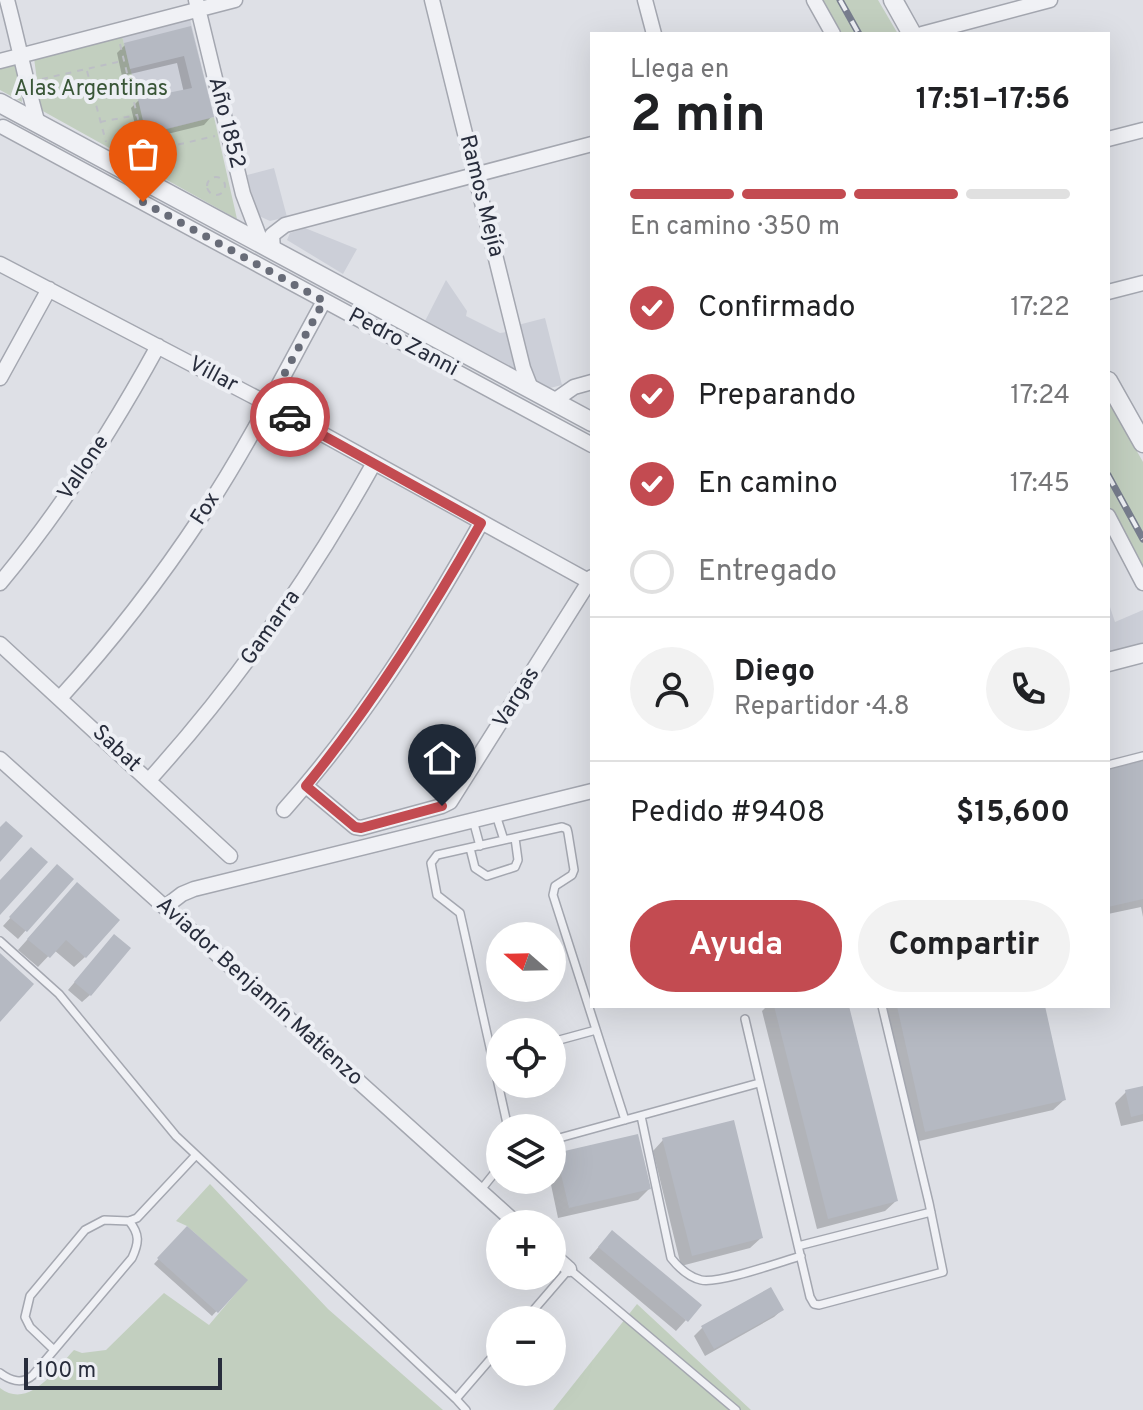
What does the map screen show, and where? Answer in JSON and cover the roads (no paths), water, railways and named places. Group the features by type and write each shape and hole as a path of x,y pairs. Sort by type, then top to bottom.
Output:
{"street":[{"path":"7,0 38,124"},
{"path":"0,61 116,30 197,4 235,0"},
{"name":"Ramos Mejía","path":"432,0 523,368 532,391"},
{"path":"645,0 653,32"},
{"path":"814,0 832,32"},
{"path":"893,0 911,32"},
{"path":"930,32 1050,0"},
{"name":"Año 1852","path":"197,4 243,194 267,247"},
{"path":"0,103 590,421"},
{"path":"1,130 19,113"},
{"name":"Pedro Zanni","path":"1,130 590,444"},
{"path":"1110,138 1143,130"},
{"path":"267,247 272,235 285,225 590,145"},
{"name":"Villar","path":"0,264 268,404 481,523 590,579"},
{"path":"1110,291 1143,283"},
{"path":"0,378 49,289"},
{"name":"Fox","path":"60,698 110,642 180,548 226,477 324,301"},
{"name":"Vallone","path":"0,583 94,457 158,346"},
{"path":"554,401 574,387 590,383"},
{"path":"1110,384 1143,441"},
{"name":"Gamarra","path":"149,780 256,652 326,547 374,463"},
{"path":"1110,520 1143,583"},
{"path":"284,810 332,754 398,661 481,523"},
{"name":"Vargas","path":"306,786 355,827 361,828 450,802 590,582"},
{"name":"Sabat","path":"0,644 230,856"},
{"path":"1110,661 1143,653"},
{"name":"Aviador Benjamín Matienzo","path":"0,759 501,1210"},
{"path":"165,907 194,889 590,792"},
{"path":"566,1266 569,1269"}],"lane":[{"path":"1110,764 1143,756"},
{"path":"496,815 504,840"},
{"path":"473,820 480,846"},
{"path":"486,1018 460,913 437,895 431,863 437,855 567,829 574,870 572,875 555,886 553,895 625,1120"},
{"path":"470,848 475,868 487,876 512,870 517,864 515,838"},
{"path":"0,941 59,994 147,1103 196,1155 466,1410"},
{"path":"745,1019 810,1297 814,1304 819,1305 943,1272 882,1008"},
{"path":"566,1038 596,1030"},
{"path":"566,1136 759,1083"},
{"path":"641,1116 671,1258 678,1267 693,1277 710,1281 801,1256"},
{"path":"53,1349 30,1327 25,1317 30,1296 91,1225 104,1220 129,1221 144,1212 196,1155"},
{"path":"480,1191 486,1184"},
{"path":"798,1246 931,1212"},
{"path":"0,1373 18,1382 26,1381 132,1258 138,1237 129,1221"},
{"path":"537,1306 569,1269 736,1410"},
{"path":"456,1399 486,1364"}],"railway":[{"path":"840,0 858,32"},
{"path":"1110,479 1143,539"}],"park label":[{"name":"Alas Argentinas","path":"91,89"}]}
